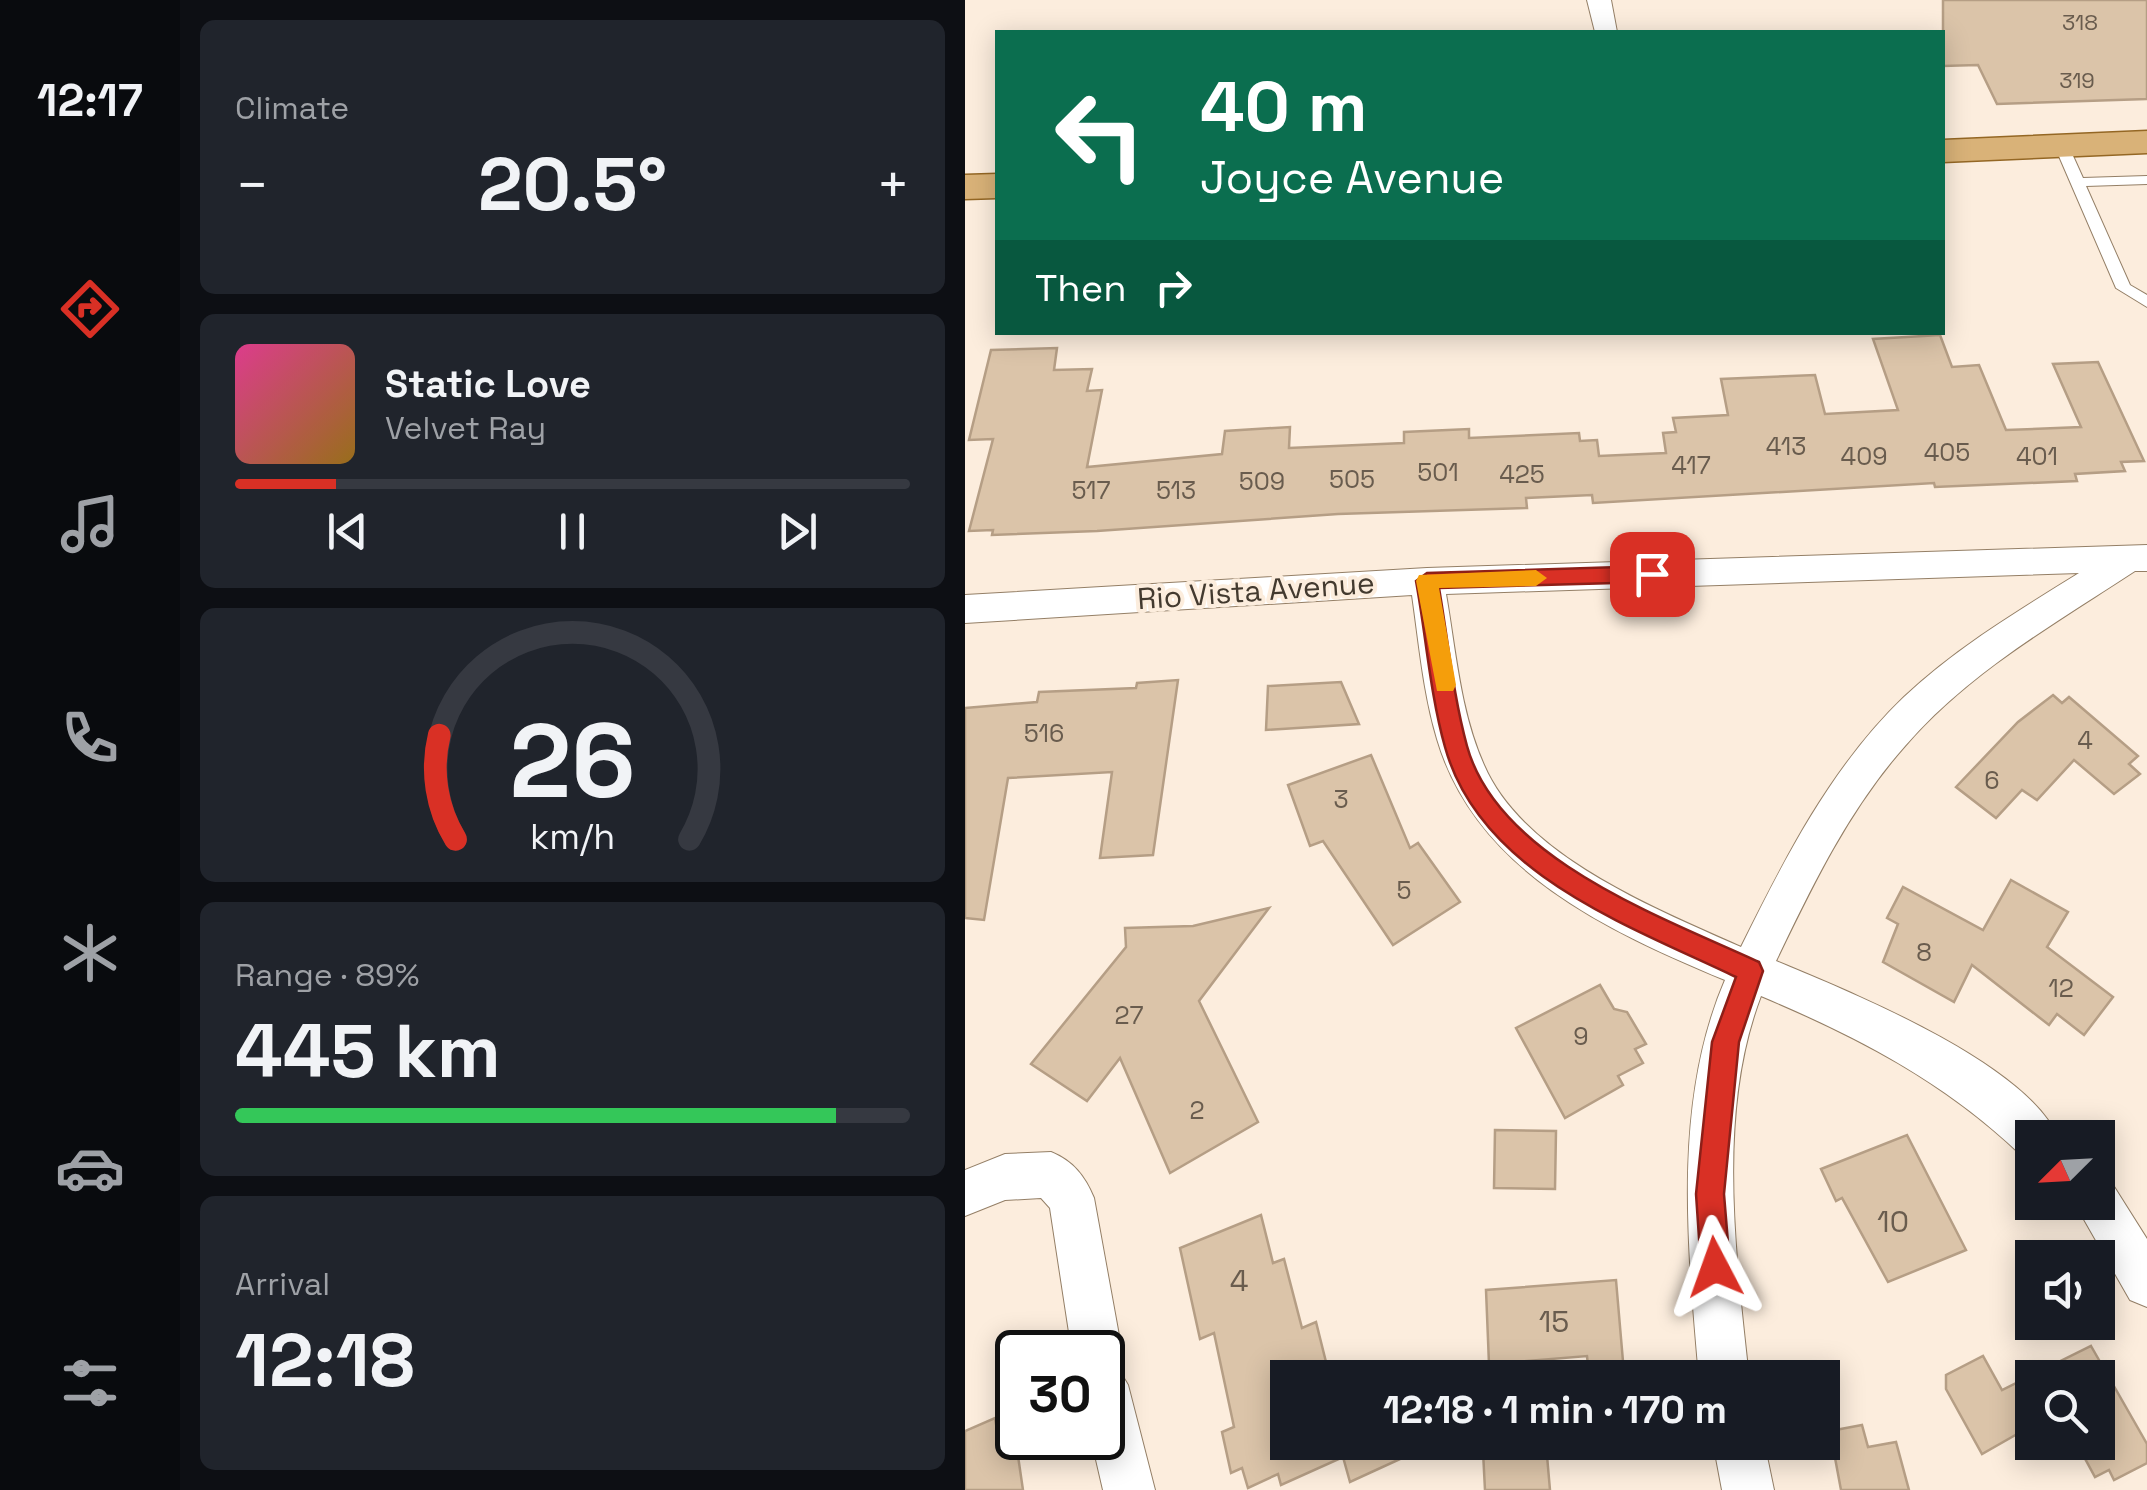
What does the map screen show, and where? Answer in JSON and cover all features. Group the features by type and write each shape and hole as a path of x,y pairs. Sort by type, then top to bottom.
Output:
{"main road":[{"path":"1945,150 2147,142"},
{"path":"965,187 995,186"}],"street":[{"path":"1599,0 1606,30"},
{"path":"1723,1360 1710,1194 1725,1042 1750,971 1812,845 1867,762 1977,657 2137,559"},
{"name":"Rio Vista Avenue","path":"965,609 1427,581 2137,559"},
{"path":"1427,581 1457,749 1477,792 1520,843 1573,886 1750,971 1897,1035 2005,1107 2018,1120"},
{"path":"965,1193 1005,1177 1051,1175 1071,1198 1093,1330"},
{"path":"2109,1220 2147,1282"},
{"path":"1122,1460 1129,1490"},
{"path":"1741,1460 1747,1490"}],"lane":[{"path":"2062,147 2124,288 2147,302"},
{"path":"2079,182 2147,180"}],"building":[{"path":"1943,0 2147,0 2147,99 1997,104 1978,65 1945,66"},
{"path":"1940,335 1952,367 1979,365 2006,430 2081,427 2053,364 2098,362 2144,461 2121,462 2125,471 2075,474 2077,481 1935,487 1934,483 1593,503 1592,495 1526,498 1527,508 1338,514 1097,531 992,535 993,530 969,531 993,439 969,440 991,350 1057,348 1054,370 1092,369 1087,391 1102,390 1087,467 1222,454 1225,431 1290,427 1289,448 1404,443 1404,432 1469,429 1469,438 1579,433 1580,441 1597,440 1599,456 1666,453 1663,433 1676,432 1673,418 1728,415 1721,379 1815,375 1825,414 1898,410 1873,339"},
{"path":"1178,680 1153,855 1100,858 1112,772 1008,778 984,920 965,918 965,708 1037,702 1039,692 1136,688 1137,683"},
{"path":"1341,682 1359,724 1266,730 1268,686"},
{"path":"2053,695 2062,703 2069,697 2138,756 2129,764 2140,774 2114,794 2074,760 2037,800 2022,790 1996,818 1956,787 2018,722"},
{"path":"1371,755 1410,848 1418,843 1460,902 1393,945 1323,841 1310,846 1288,785"},
{"path":"2011,880 2068,912 2047,947 2113,997 2084,1035 2057,1014 2049,1025 1972,965 1954,1002 1883,962 1898,924 1887,918 1903,887 1983,930"},
{"path":"1269,908 1199,1001 1258,1122 1170,1173 1120,1058 1087,1101 1031,1064 1126,947 1125,928 1193,926"},
{"path":"1600,985 1614,1009 1627,1012 1646,1044 1635,1049 1643,1063 1618,1076 1623,1085 1565,1118 1516,1028"},
{"path":"1495,1130 1556,1131 1555,1189 1494,1188"},
{"path":"1907,1135 1966,1250 1888,1282 1842,1198 1836,1201 1821,1169"},
{"path":"1261,1215 1273,1263 1284,1259 1302,1328 1316,1322 1326,1360 1270,1360 1270,1460 1336,1460 1281,1485 1278,1474 1248,1488 1242,1468 1231,1473 1222,1432 1234,1427 1214,1333 1200,1339 1180,1248"},
{"path":"1616,1280 1623,1360 1587,1360 1587,1356 1489,1360 1486,1290"},
{"path":"2091,1346 2099,1360 2063,1360"},
{"path":"1983,1356 2002,1390 2015,1384 2015,1435 1982,1454 1946,1389 1946,1375"},
{"path":"2115,1388 2147,1444 2147,1463 2114,1480 2109,1470 2095,1477 2086,1460 2115,1460"},
{"path":"995,1418 995,1460 1019,1460 1023,1490 965,1490 965,1431"},
{"path":"1862,1425 1868,1447 1896,1442 1909,1490 1841,1490 1835,1460 1840,1460 1840,1429"},
{"path":"1344,1460 1398,1460 1350,1482"},
{"path":"1483,1460 1547,1460 1550,1490 1485,1490"}],"slow traffic":[{"path":"1445,685 1427,581 1536,578"}],"route":[{"path":"1652,574 1427,581 1457,749 1477,792 1520,843 1573,886 1750,971 1725,1042 1710,1194 1715,1267"}]}
